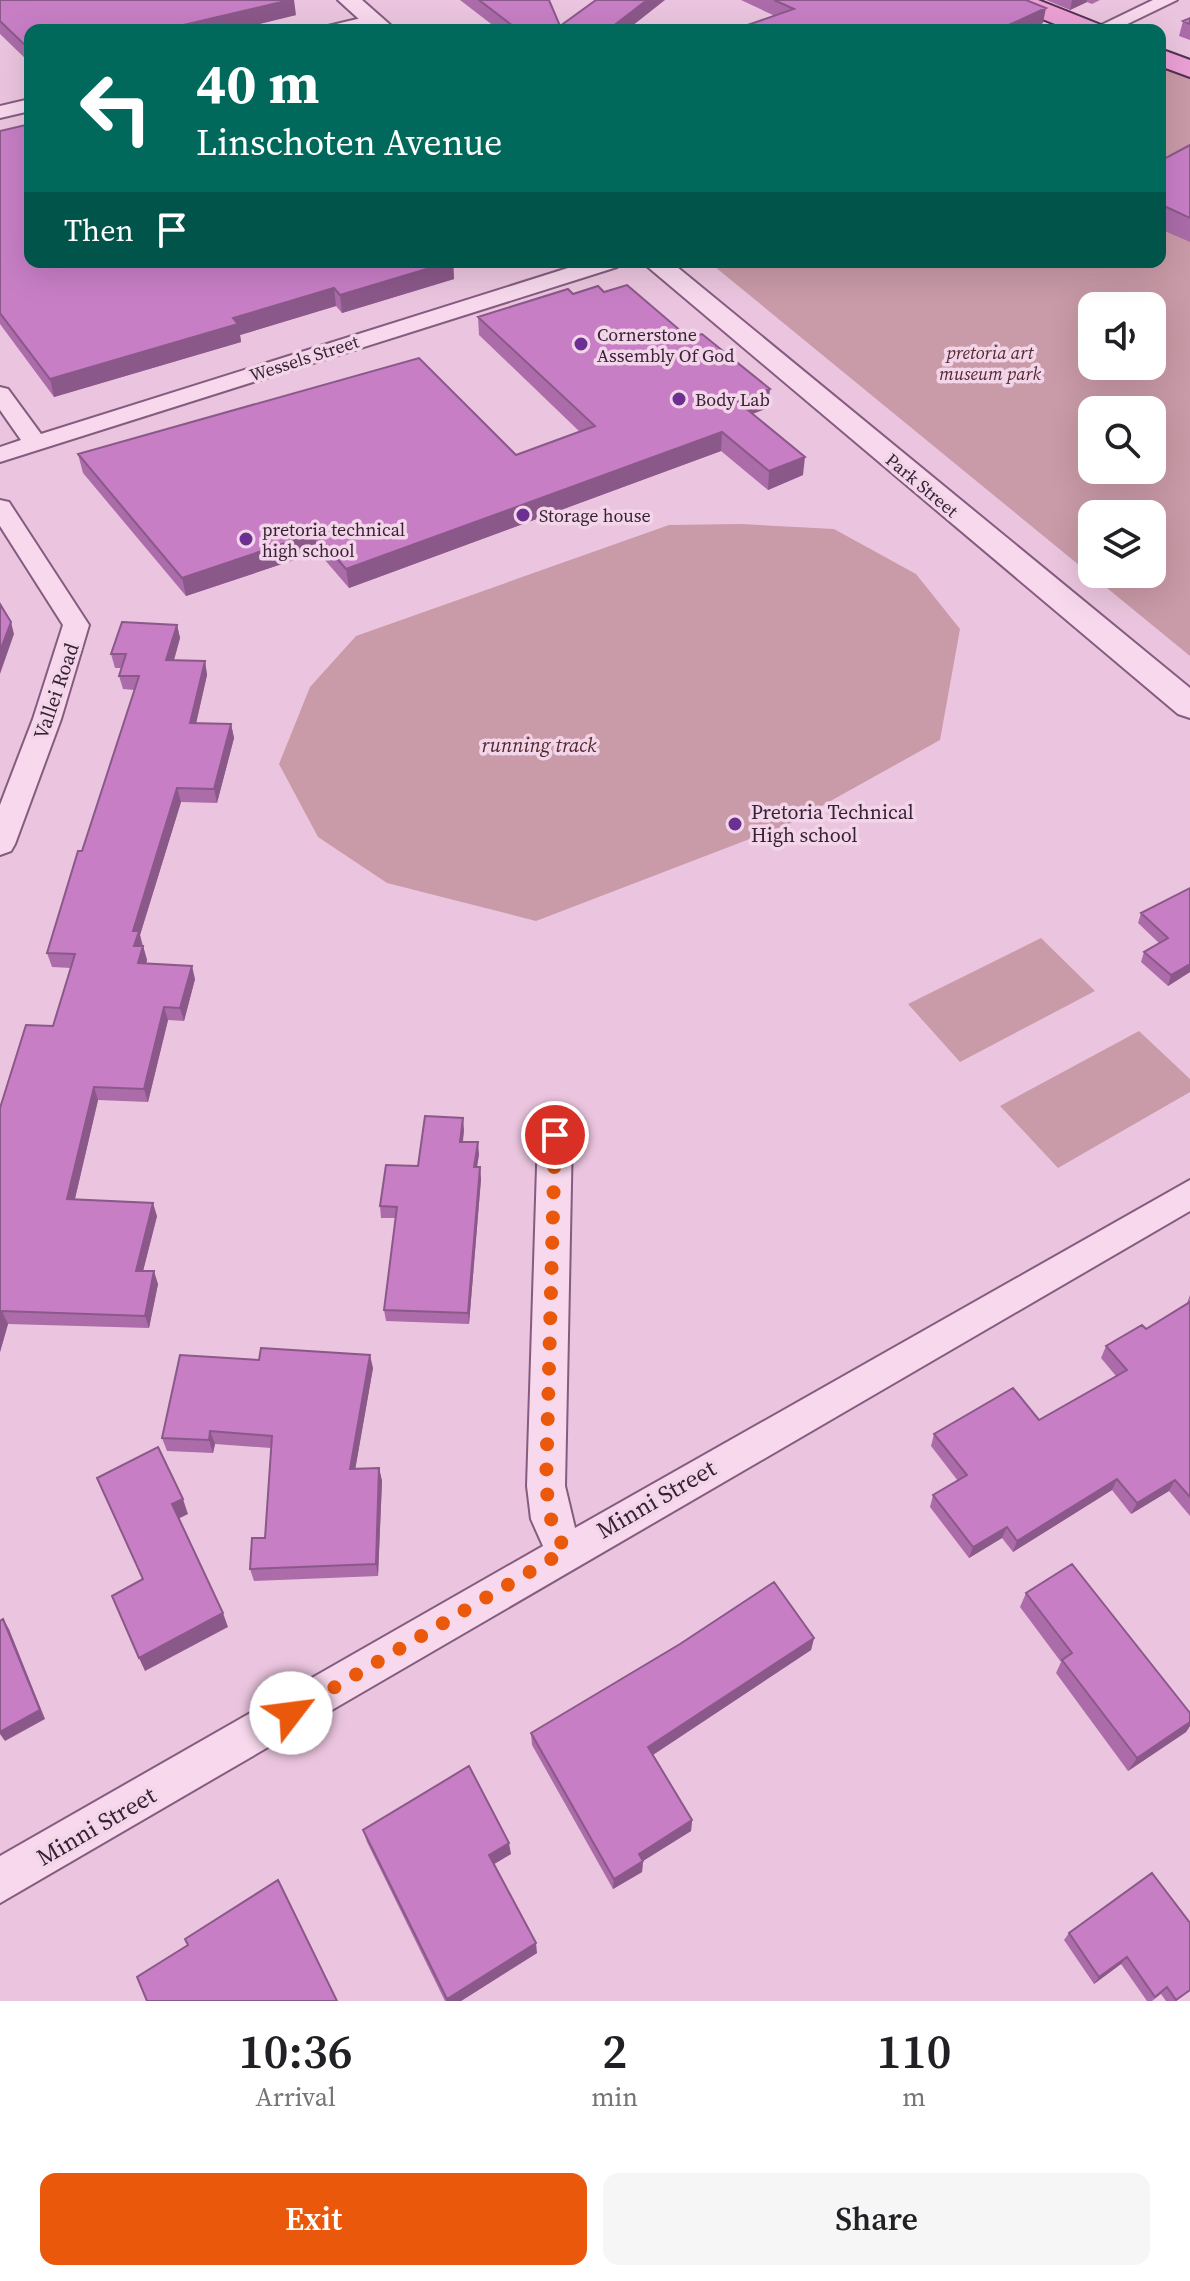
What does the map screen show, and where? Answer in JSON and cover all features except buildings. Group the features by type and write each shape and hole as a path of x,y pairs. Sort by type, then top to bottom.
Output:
{"main road":[{"path":"1016,0 1077,24"},
{"path":"1166,59 1190,69"}],"street":[{"path":"333,0 369,24"},
{"path":"349,0 370,24"},
{"path":"1114,24 1168,0"},
{"path":"0,112 24,106"},
{"name":"Wessels Street","path":"0,455 590,268"},
{"name":"Park Street","path":"662,268 1190,706"},
{"name":"Park Street","path":"685,268 1190,686"},
{"path":"0,394 36,444"},
{"name":"Vallei Road","path":"0,507 76,625 47,719 0,844"},
{"path":"555,1135 546,1486 551,1519 565,1551"},
{"name":"Minni Street","path":"0,1881 565,1551 1190,1194"}],"green space":[{"name":"pretoria art museum park","path":"1166,69 1190,79 1190,656 1107,588 1166,588 1166,500 1078,500 1078,564 716,268 1166,268"},
{"name":"running track","path":"741,524 834,529 916,574 960,629 940,740 791,823 536,921 387,883 318,837 279,764 310,687 356,636 669,525"},
{"path":"1041,938 1095,991 960,1062 908,1004"},
{"path":"1139,1031 1190,1079 1190,1092 1058,1168 1000,1106"}],"place":[{"name":"Cornerstone Assembly Of God","path":"581,344"},
{"name":"Body Lab","path":"679,399"},
{"name":"Storage house","path":"523,515"},
{"name":"pretoria technical high school","path":"246,539"},
{"name":"Pretoria Technical High school","path":"735,824"}],"route":[{"path":"291,1713 565,1551 551,1519 546,1486 555,1135"}]}
